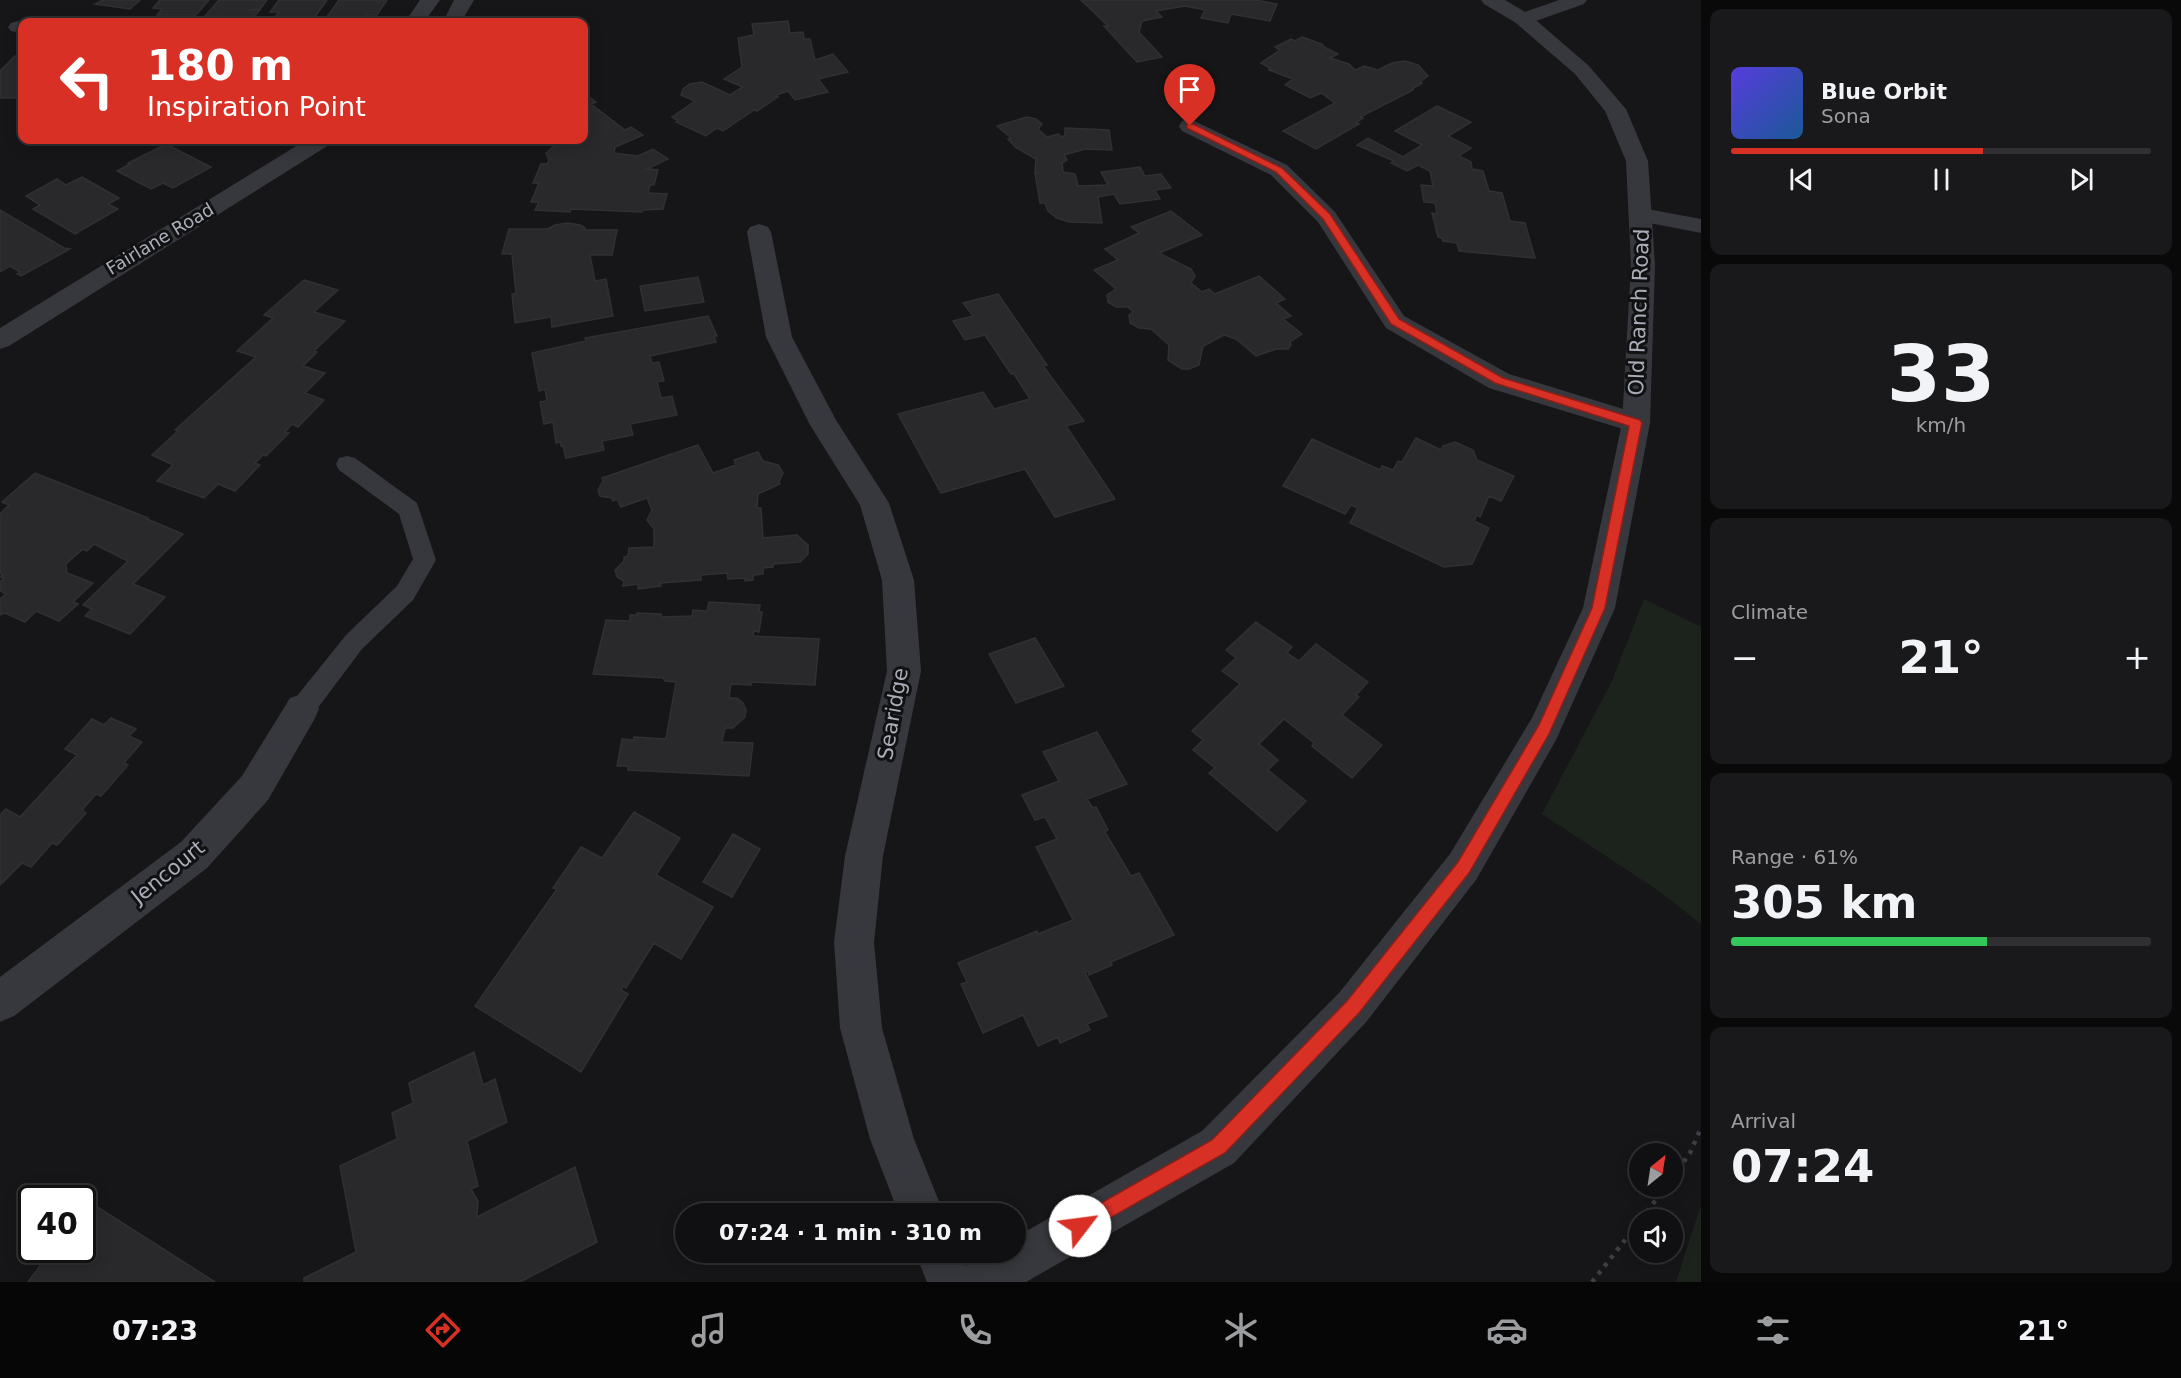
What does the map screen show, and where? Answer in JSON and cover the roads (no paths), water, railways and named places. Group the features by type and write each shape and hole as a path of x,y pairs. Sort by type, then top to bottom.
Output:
{"street":[{"path":"417,18 430,0"},
{"path":"454,18 464,0"},
{"name":"Old Ranch Road","path":"981,1282 1218,1147 1353,1007 1463,867 1544,729 1599,608 1636,423 1643,265 1642,215 1637,160 1614,109 1582,70 1523,19 1491,0"},
{"path":"1523,19 1577,0"},
{"path":"1190,126 1279,170 1327,217 1395,322 1499,381 1636,423"},
{"name":"Fairlane Road","path":"0,340 315,144"},
{"path":"1642,215 1701,226"},
{"name":"Searidge","path":"759,232 779,337 824,425 874,503 898,580 904,670 864,856 854,942 861,1028 892,1139 918,1203"},
{"name":"Jencourt","path":"0,1002 194,855 255,788 302,708"},
{"path":"942,1263 950,1282"}],"lane":[{"path":"302,708 354,642 405,593 425,560 409,509 347,464"}]}
